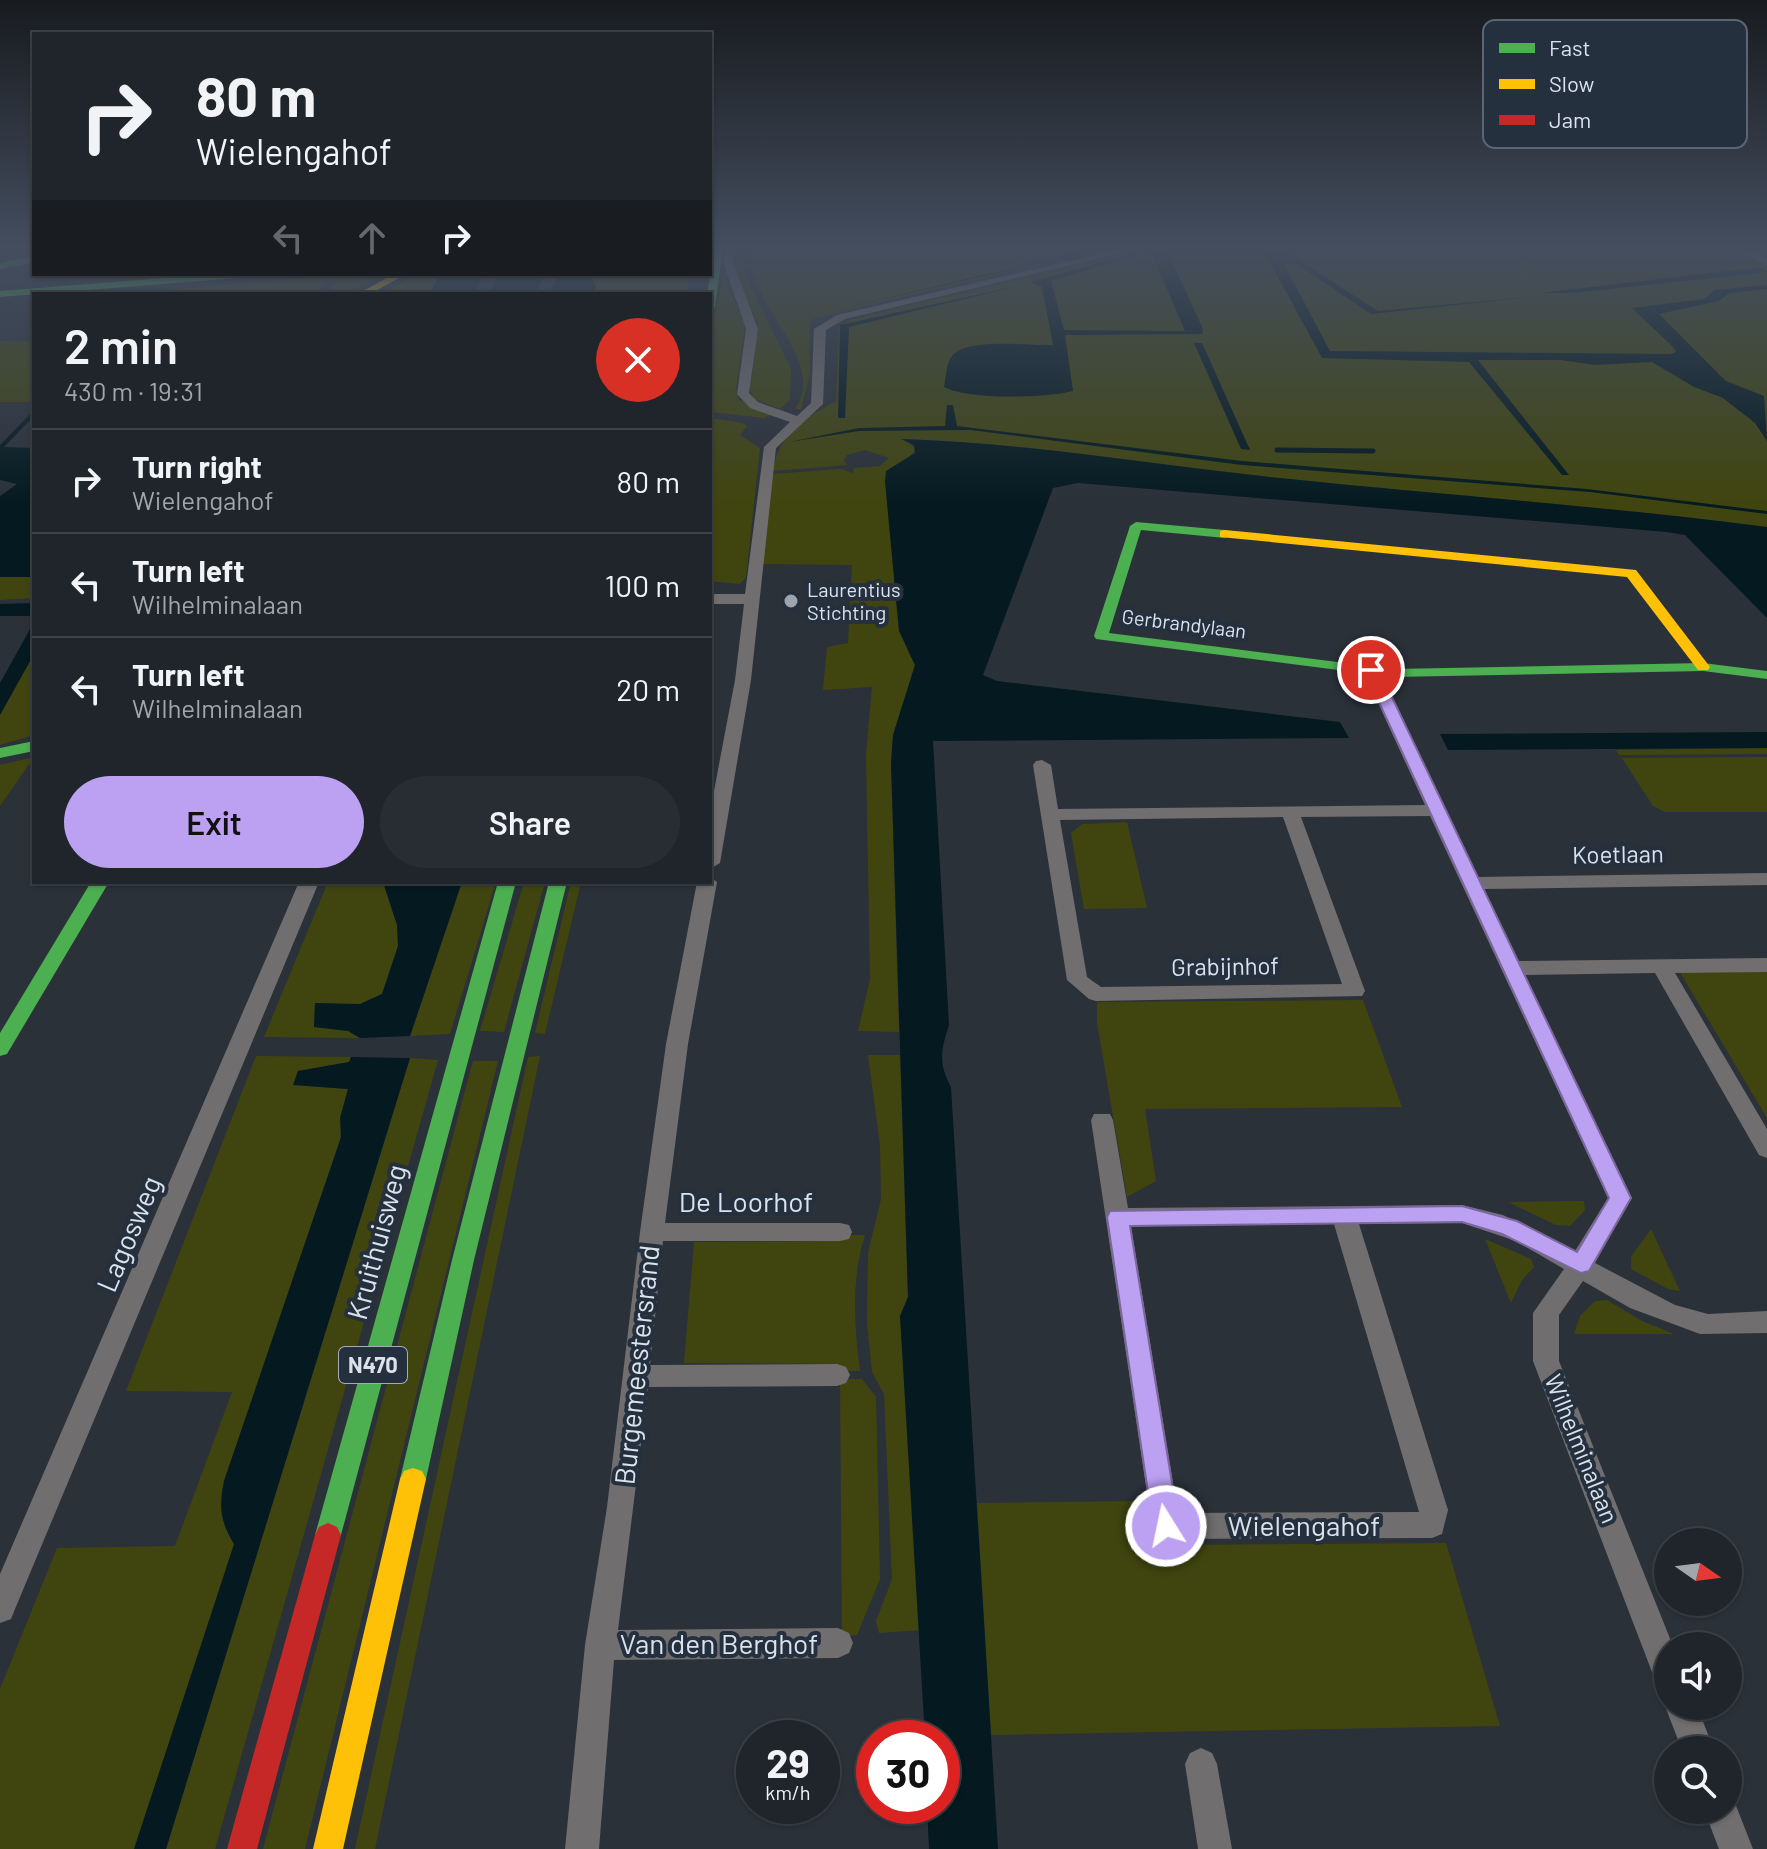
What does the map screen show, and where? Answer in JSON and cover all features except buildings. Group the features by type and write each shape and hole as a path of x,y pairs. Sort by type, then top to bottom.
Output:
{"main road":[{"name":"Gerbrandylaan","path":"1136,526 1631,573 1703,667 1393,673 1101,636 1136,526"},
{"path":"1703,667 1767,675"},
{"path":"0,753 32,746"},
{"path":"0,1049 99,884"},
{"name":"Kruithuisweg","path":"242,1849 506,884"},
{"name":"N470","path":"328,1849 463,1260 557,884"}],"street":[{"path":"752,332 743,394 754,405 802,418"},
{"path":"712,852 743,680 770,447 817,404 820,332"},
{"path":"712,599 753,603"},
{"path":"712,607 753,603"},
{"name":"Wilhelminalaan","path":"1371,670 1620,1198 1581,1264 1546,1313 1546,1361 1654,1636"},
{"name":"Grabijnhof","path":"1042,765 1077,980 1096,994 1355,991 1290,811"},
{"path":"1051,815 1435,810"},
{"name":"Koetlaan","path":"1469,883 1767,879"},
{"name":"Lagosweg","path":"0,1609 308,884"},
{"name":"Burgemeestersrand","path":"582,1849 600,1645 621,1507 652,1232 677,1044 707,884"},
{"path":"1510,968 1767,965"},
{"path":"1661,966 1767,1149"},
{"name":"Wielengahof","path":"1102,1120 1166,1526 1432,1525 1434,1510 1344,1216"},
{"path":"1118,1217 1462,1214 1485,1218 1581,1264 1647,1304 1700,1323 1767,1322"},
{"name":"De Loorhof","path":"652,1232 840,1232"},
{"path":"636,1376 837,1375"},
{"name":"Van den Berghof","path":"600,1645 838,1643"},
{"path":"1201,1764 1215,1849"},
{"path":"1726,1824 1736,1849"}],"green space":[{"path":"712,332 744,332 736,389 738,399 771,415 764,418 712,412"},
{"path":"757,332 773,332 791,369 790,400 780,409 754,399 750,390"},
{"path":"784,332 809,332 810,374 801,409 795,409 802,395 803,380 794,350"},
{"path":"839,332 1767,332 1767,527 1278,478 1045,450 904,439 916,449 907,460 898,538 896,591 904,642 915,665 893,735 891,763 899,1032 858,1031 870,979 866,754 872,687 823,690 827,647 848,643 852,565 763,564 772,474 841,469 853,473 854,468 880,466 889,458 865,450 847,455 844,460 847,465 773,471 780,448 795,429 836,401"},
{"path":"0,341 32,342 32,402 0,402"},
{"path":"712,418 743,423 747,426 740,435 760,448 746,578 739,584 712,581"},
{"path":"0,577 32,577 32,598 0,600"},
{"path":"32,658 32,736 0,745 0,715"},
{"path":"1767,748 1767,754 1619,755 1616,750"},
{"path":"32,757 0,806 0,765"},
{"path":"1767,757 1767,812 1665,812 1653,806 1622,758"},
{"path":"1127,822 1147,908 1084,909 1071,833 1082,824"},
{"path":"327,884 384,884 397,925 398,946 382,994 360,1004 315,1004 314,1027 348,1031 360,1038 264,1037"},
{"path":"461,884 495,884 450,1034 410,1036"},
{"path":"523,884 544,884 504,1032 480,1031"},
{"path":"571,884 581,884 545,1034 535,1033"},
{"path":"1767,967 1767,1118 1678,969"},
{"path":"1363,1000 1402,1107 1145,1109 1156,1181 1127,1197 1097,1023 1097,1002"},
{"path":"868,1055 900,1055 908,1297 900,1316 921,1630 879,1633 876,1621 892,1579 884,1394 872,1372 867,1323 868,1253 881,1199 880,1145"},
{"path":"256,1056 351,1057 349,1062 298,1071 294,1085 348,1089 337,1155 224,1481 222,1514 235,1544 134,1849 0,1849 0,1689 57,1548 175,1546 232,1392 126,1391"},
{"path":"540,1056 375,1849 355,1849 528,1057"},
{"path":"410,1058 438,1060 215,1849 166,1849"},
{"path":"473,1061 498,1061 305,1849 263,1849"},
{"path":"1584,1201 1585,1210 1570,1226 1556,1225 1508,1202"},
{"path":"1651,1229 1680,1291 1668,1289 1631,1269 1631,1257"},
{"path":"839,1235 865,1235 857,1268 855,1303 860,1371 837,1371 837,1364 684,1363 694,1242 826,1241"},
{"path":"1485,1239 1531,1259 1534,1267 1522,1280 1511,1303"},
{"path":"1607,1300 1642,1321 1674,1334 1574,1334 1580,1316 1595,1301"},
{"path":"840,1379 862,1379 876,1397 880,1579 857,1635 842,1637"},
{"path":"1137,1501 1144,1545 1446,1543 1500,1726 991,1735 977,1503"}],"water":[{"path":"840,332 849,332 845,418 838,418"},
{"path":"1051,332 1202,332 1065,335 1073,391 1007,396 970,394 944,387 948,363 960,350 984,344 1053,345"},
{"path":"1308,332 1320,332 1330,351 1670,354 1676,352 1658,332 1677,332 1726,381 1764,396 1767,441 1755,423 1723,398 1694,387 1652,362 1595,365 1561,360 1478,360 1569,475 1562,475 1469,362 1322,358"},
{"path":"1194,343 1202,343 1250,450 1241,449"},
{"path":"947,405 953,405 957,426 1242,461 1587,489 1767,511 1767,514 1590,492 1242,465 971,430 859,431 789,442 859,428 945,426"},
{"path":"32,412 32,418 4,447 32,448 32,577 0,577 0,496 17,484 0,480 0,445"},
{"path":"901,439 1044,450 1280,478 1767,527 1767,618 1685,535 1078,483 1053,488 983,675 997,681 1340,722 1349,738 933,741 949,1025 942,1056 951,1087 998,1849 929,1849 928,1824 960,1824 960,1720 924,1720 900,1316 908,1297 891,763 893,735 915,665 899,631 885,482 886,471 915,453 914,445"},
{"path":"32,603 32,618 0,616 0,604"},
{"path":"32,626 32,658 0,715 0,683"},
{"path":"1767,732 1767,748 1448,750 1440,734"},
{"path":"384,884 461,884 410,1036 360,1038 348,1031 314,1027 315,1003 360,1004 382,994 398,946 397,925"},
{"path":"351,1057 410,1058 166,1849 134,1849 234,1544 222,1514 224,1481 341,1137 340,1118 348,1089 293,1085 298,1071 349,1062"}],"waterway":[{"path":"1277,450 1373,451"}],"traffic: fast":[{"path":"1225,534 1136,526 1101,636 1393,673 1703,667 1767,675"},
{"path":"0,753 32,746"},
{"path":"0,1049 99,884"},
{"path":"328,1535 506,884"},
{"path":"413,1479 463,1260 557,884"}],"traffic: slow":[{"path":"1225,534 1631,573 1703,667"},
{"path":"328,1849 413,1479"}],"traffic: jam":[{"path":"242,1849 328,1535"}],"place":[{"name":"Laurentius Stichting","path":"791,601"}],"route":[{"path":"1166,1526 1118,1217 1462,1214 1509,1227 1581,1264 1620,1198 1371,670"}]}
